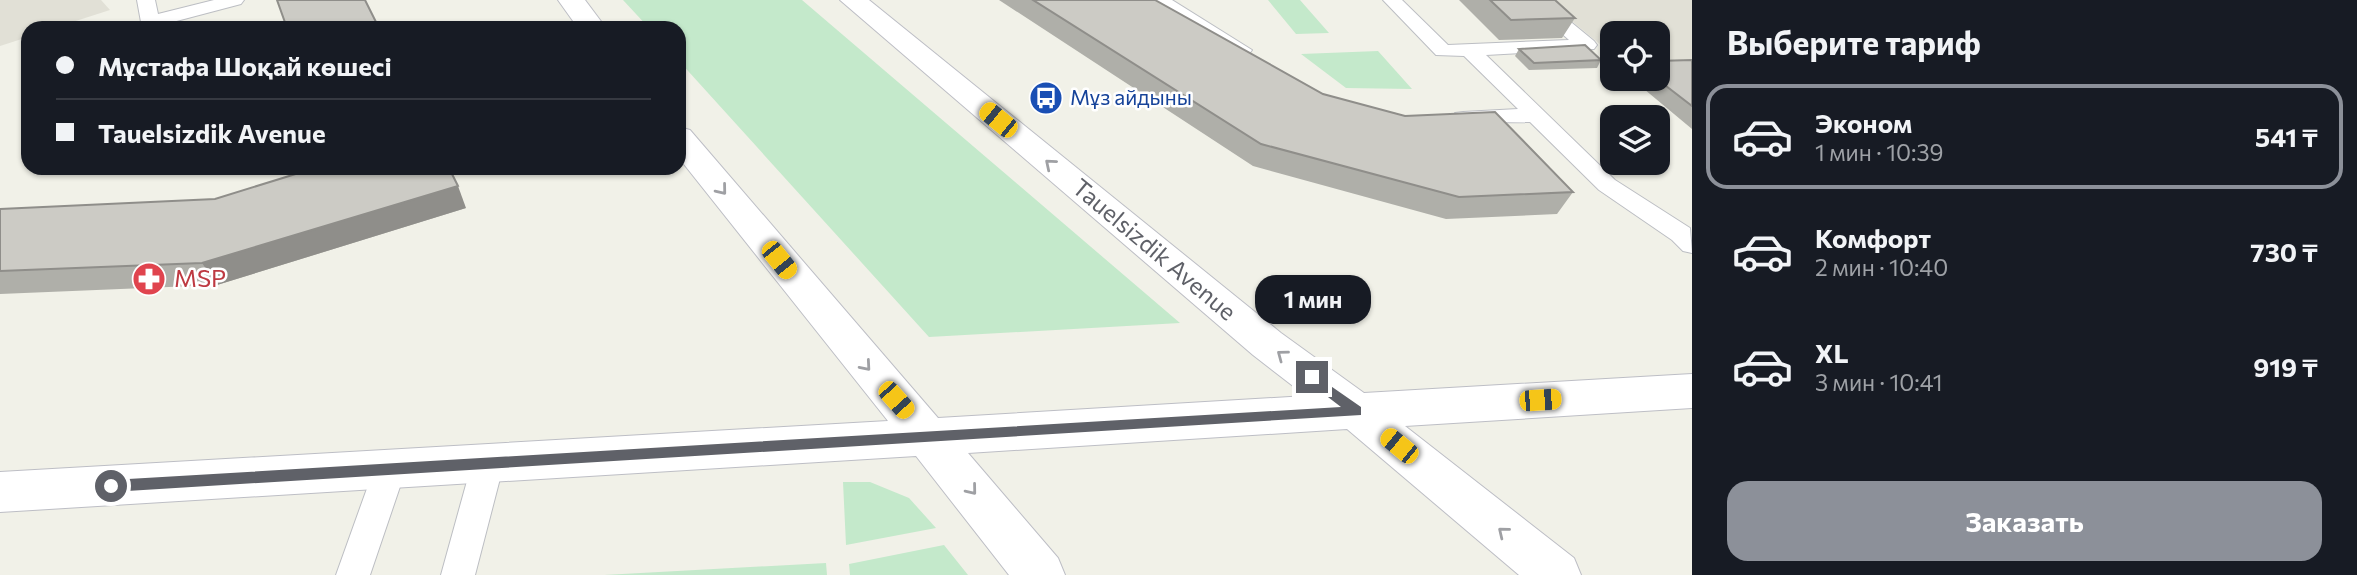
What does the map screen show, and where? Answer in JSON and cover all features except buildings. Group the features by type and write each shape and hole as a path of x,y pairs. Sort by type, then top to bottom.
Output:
{"street":[{"path":"571,0 587,21"},
{"name":"Tauelsizdik Avenue","path":"853,0 1267,344 1356,411 1556,575"},
{"path":"686,146 862,362 929,437 1040,575"},
{"path":"0,492 1692,391"}],"lane":[{"path":"146,0 150,21"},
{"path":"154,21 235,0"},
{"path":"1159,0 1261,61"},
{"path":"1392,0 1443,51 1587,45 1533,0"},
{"path":"1468,49 1607,185 1692,245"},
{"path":"1439,119 1535,115"},
{"path":"458,575 488,463"},
{"path":"353,575 390,469"}],"shaded area":[{"path":"0,0 101,0 110,10 76,21 21,21 21,39 0,46"},
{"path":"1546,0 1692,0 1692,69 1670,70 1670,21 1600,21 1600,44"}],"green space":[{"path":"623,0 802,0 1180,323 929,337 686,69 686,21 642,21"},
{"path":"1268,0 1300,0 1329,33 1296,34"},
{"path":"1378,51 1412,89 1346,88 1301,54"},
{"path":"843,482 870,482 909,498 936,528 846,545"},
{"path":"944,545 968,575 850,575 849,564"},
{"path":"826,563 827,575 604,575"}],"place":[{"name":"Мұз айдыны","path":"1046,98"},
{"name":"MSP","path":"149,279"}],"route":[{"path":"111,486 1356,411 1312,377"}]}
